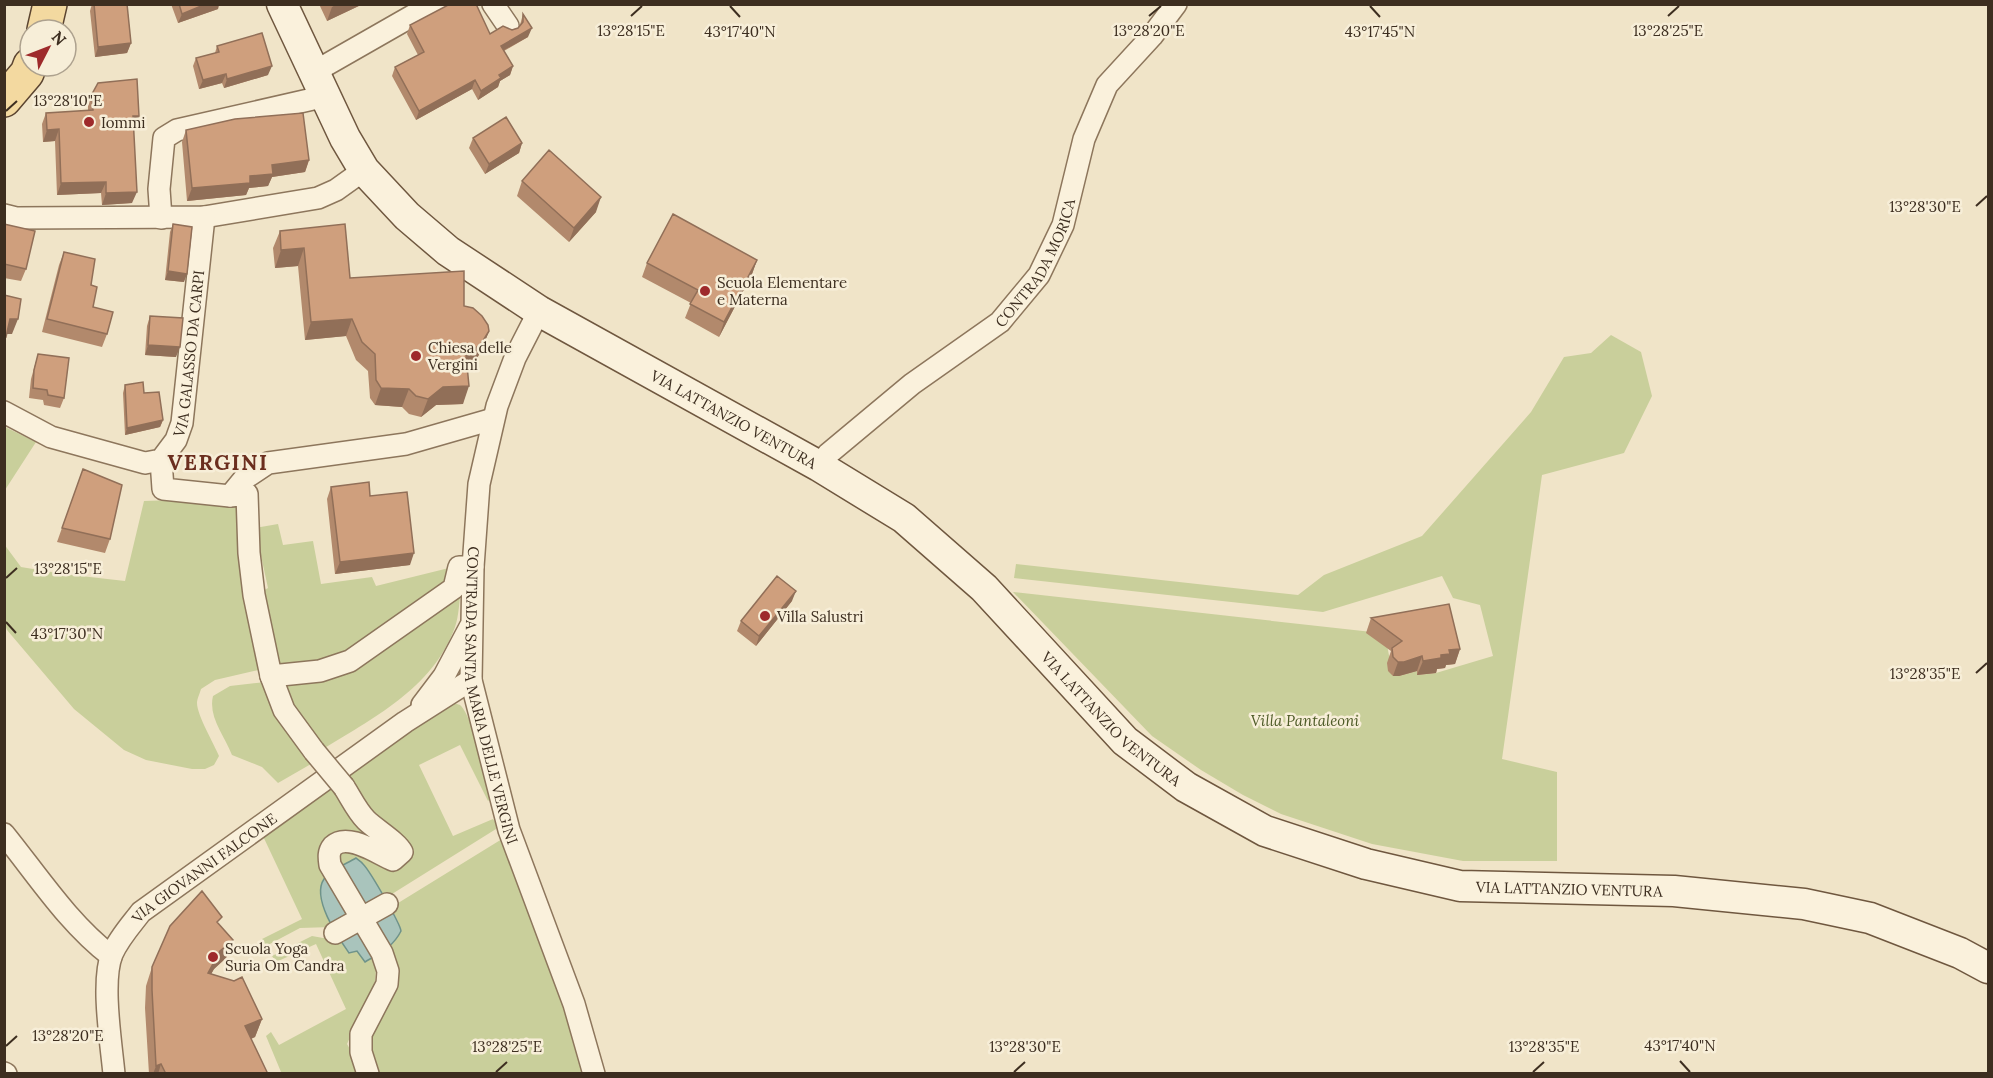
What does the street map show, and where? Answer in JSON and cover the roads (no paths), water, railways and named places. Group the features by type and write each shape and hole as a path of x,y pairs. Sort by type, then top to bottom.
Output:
{"main road":[{"name":"VIA LATTANZIO VENTURA","path":"282,4 345,138 364,170 407,216 448,251 539,311 819,466 904,518 984,588 1125,741 1186,787 1264,831 1366,864 1460,886 1674,891 1804,904 1870,918 1960,953 1989,968"},
{"path":"4,100 23,78"}],"street":[{"path":"161,218 159,189 164,138 177,130 320,84 419,12 439,4"},
{"path":"493,4 507,26"},
{"name":"CONTRADA MORICA","path":"819,466 828,454 912,384 1000,322 1039,275 1063,225 1084,139 1107,85 1152,36 1176,4"},
{"path":"4,215 16,218 204,217 318,198 336,190 364,170"},
{"name":"VIA GALASSO DA CARPI","path":"161,460 176,441 182,423 204,217"},
{"name":"CONTRADA SANTA MARIA DELLE VERGINI","path":"539,311 511,368 493,419 479,484 473,567 471,680 509,830 574,1004 594,1074"},
{"path":"4,412 51,437 145,462 161,460 163,489 239,495"},
{"path":"368,1074 361,1052 361,1034 387,984 388,971 382,953 330,865 330,851 334,845 342,841 357,844 393,860 402,852 399,846 365,818 284,710 271,676 254,595 239,495 244,479 268,463 406,444 493,419"},
{"path":"271,676 320,671 350,661 454,588 459,567 473,567"},
{"name":"VIA GIOVANNI FALCONE","path":"405,722 427,699 444,676 472,624"},
{"name":"VIA GIOVANNI FALCONE","path":"114,1074 107,977 111,956 118,941 141,912 405,722 471,680"},
{"path":"4,834 63,908 93,942 111,956"},
{"path":"335,933 387,904"}],"water":[{"path":"356,858 367,869 378,886 401,931 390,945 365,962 357,951 349,953 344,946 323,907 321,896 324,879 334,870"}],"place":[{"name":"Iommi","path":"89,122"},
{"name":"Scuola Elementare e Materna","path":"705,291"},
{"name":"Chiesa delle Vergini","path":"416,356"},
{"name":"Villa Salustri","path":"765,616"},
{"name":"Scuola Yoga Suria Om Candra","path":"213,957"}],"district":[{"name":"VERGINI","path":"218,462"}],"park label":[{"name":"Villa Pantaleoni","path":"1305,720"}]}
